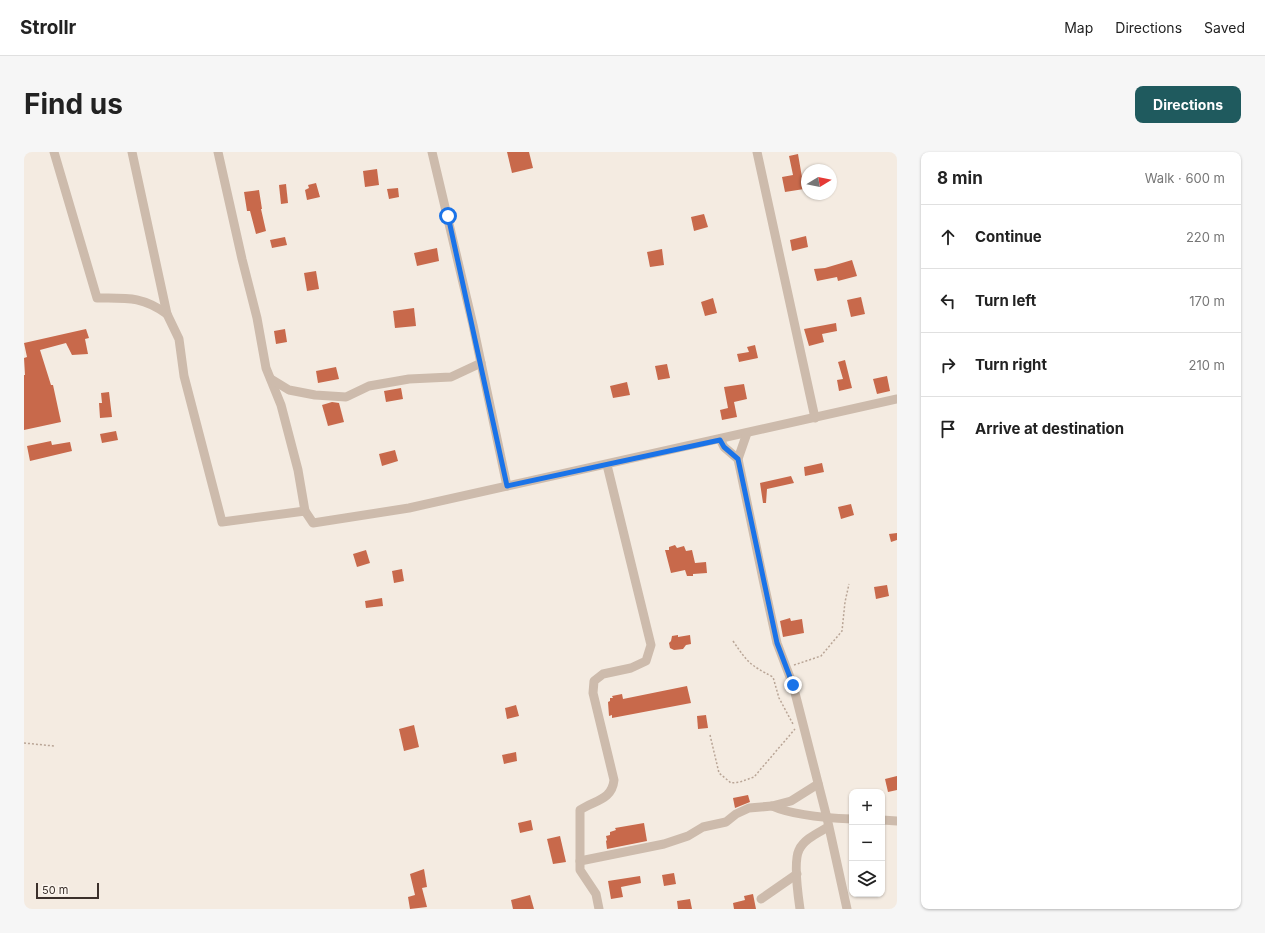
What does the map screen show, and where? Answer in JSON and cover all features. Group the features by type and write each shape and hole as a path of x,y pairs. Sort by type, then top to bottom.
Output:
{"street":[{"path":"54,152 97,298 137,299 153,303 167,314"},
{"path":"132,152 167,314 179,340 184,376 222,522 304,511"},
{"path":"218,152 257,318 266,368 281,405 296,462 304,511 313,523 409,508 720,440 897,399"},
{"path":"432,152 481,363 507,486"},
{"path":"757,152 815,418"},
{"path":"271,379 289,390 315,395 346,397 369,386 409,379 451,377 481,363"},
{"path":"747,433 738,459 777,643 793,685 847,909"},
{"path":"720,440 724,447 738,459"},
{"path":"599,909 596,894 580,870 580,810 610,794 613,789 614,780 593,692 594,681 603,674 631,668 646,661 651,645 607,465"},
{"path":"580,862 664,844 688,836 703,826 726,822 736,814 749,808 772,806 791,801 818,784"},
{"path":"772,806 786,813 827,823 849,819"},
{"path":"885,820 897,821"},
{"path":"800,909 797,874 798,851 808,839 827,823"},
{"path":"761,899 797,874"}],"path":[{"path":"787,668 821,656 842,631 845,602 849,584"},
{"path":"710,735 719,773 731,783 740,782 754,777 796,727 779,698 777,686 773,677 756,669 733,641"},
{"path":"24,743 54,746"}],"building":[{"path":"507,152 529,152 533,168 512,173"},
{"path":"798,154 801,172 801,189 785,192 782,177 793,175 789,156"},
{"path":"377,169 379,185 365,187 363,171"},
{"path":"316,183 320,197 307,200 305,190 309,188 308,185"},
{"path":"286,184 288,203 281,204 279,185"},
{"path":"398,188 399,197 389,199 387,189"},
{"path":"259,190 261,209 266,231 256,234 250,211 247,211 244,192"},
{"path":"704,214 708,227 694,231 691,217"},
{"path":"806,236 808,247 792,251 790,240"},
{"path":"285,237 287,245 272,248 270,240"},
{"path":"437,248 439,261 417,266 414,253"},
{"path":"662,249 664,265 650,267 647,252"},
{"path":"852,260 857,276 838,281 837,277 817,281 814,269 825,268"},
{"path":"316,271 319,289 307,291 304,273"},
{"path":"861,297 865,314 851,317 847,300"},
{"path":"713,298 717,313 705,316 701,302"},
{"path":"414,308 416,326 395,328 393,311"},
{"path":"836,323 837,331 822,334 824,342 809,346 804,329"},
{"path":"86,329 89,338 85,339 88,354 72,355 66,343 40,350 51,385 53,385 61,422 24,430 24,358 27,357 24,343"},
{"path":"285,329 287,342 276,344 274,331"},
{"path":"755,345 758,358 739,362 737,354 749,352 747,347"},
{"path":"845,360 852,388 839,391 837,380 843,379 838,362"},
{"path":"667,364 670,378 658,380 655,366"},
{"path":"336,367 339,379 318,383 316,371"},
{"path":"887,376 890,391 877,394 873,379"},
{"path":"627,382 630,395 613,398 610,386"},
{"path":"744,384 747,399 734,402 737,417 722,420 720,410 728,408 724,387"},
{"path":"401,388 403,399 386,402 384,391"},
{"path":"109,392 112,417 100,418 99,403 102,403 101,393"},
{"path":"332,402 339,403 344,422 328,426 322,405"},
{"path":"116,431 118,440 102,443 100,434"},
{"path":"51,441 52,445 70,442 72,451 30,461 27,446"},
{"path":"395,450 398,461 382,466 379,454"},
{"path":"822,463 824,472 805,476 804,467"},
{"path":"791,476 794,483 767,489 766,503 763,503 760,483"},
{"path":"851,504 854,515 841,519 838,507"},
{"path":"897,533 897,540 891,542 889,534"},
{"path":"675,545 677,548 684,546 686,551 692,550 695,563 706,562 707,573 687,576 685,570 671,573 665,550 669,550 669,547"},
{"path":"366,550 370,563 357,567 353,554"},
{"path":"402,569 404,581 394,583 392,571"},
{"path":"887,585 889,596 876,599 874,587"},
{"path":"382,598 383,606 366,608 365,601"},
{"path":"790,618 791,621 802,619 804,633 783,637 780,621"},
{"path":"678,635 678,637 690,635 691,644 686,645 683,649 674,650 670,648 669,643 672,636"},
{"path":"687,686 691,703 612,718 612,715 609,716 608,702 610,701 610,698 613,698 612,696 622,694 623,699"},
{"path":"516,705 519,716 507,719 505,708"},
{"path":"706,715 708,728 698,729 697,716"},
{"path":"414,725 419,747 404,751 399,729"},
{"path":"516,752 517,761 504,764 502,755"},
{"path":"897,776 897,790 888,792 885,779"},
{"path":"748,795 750,802 735,808 733,798"},
{"path":"531,820 533,830 520,833 518,823"},
{"path":"644,823 647,841 607,849 606,836 610,835 610,832 616,830 615,828"},
{"path":"560,836 566,862 553,864 547,839"},
{"path":"424,869 427,887 422,888 427,907 410,909 408,897 415,895 410,874"},
{"path":"674,873 676,884 664,886 662,875"},
{"path":"640,876 641,883 621,887 623,897 611,899 608,881"},
{"path":"753,894 756,909 734,909 733,903 745,900 744,896"},
{"path":"530,895 534,909 513,909 511,900"},
{"path":"690,899 692,909 678,909 677,901"}],"route":[{"path":"448,216 507,486 720,440 724,447 738,459 777,643 793,685"}]}
